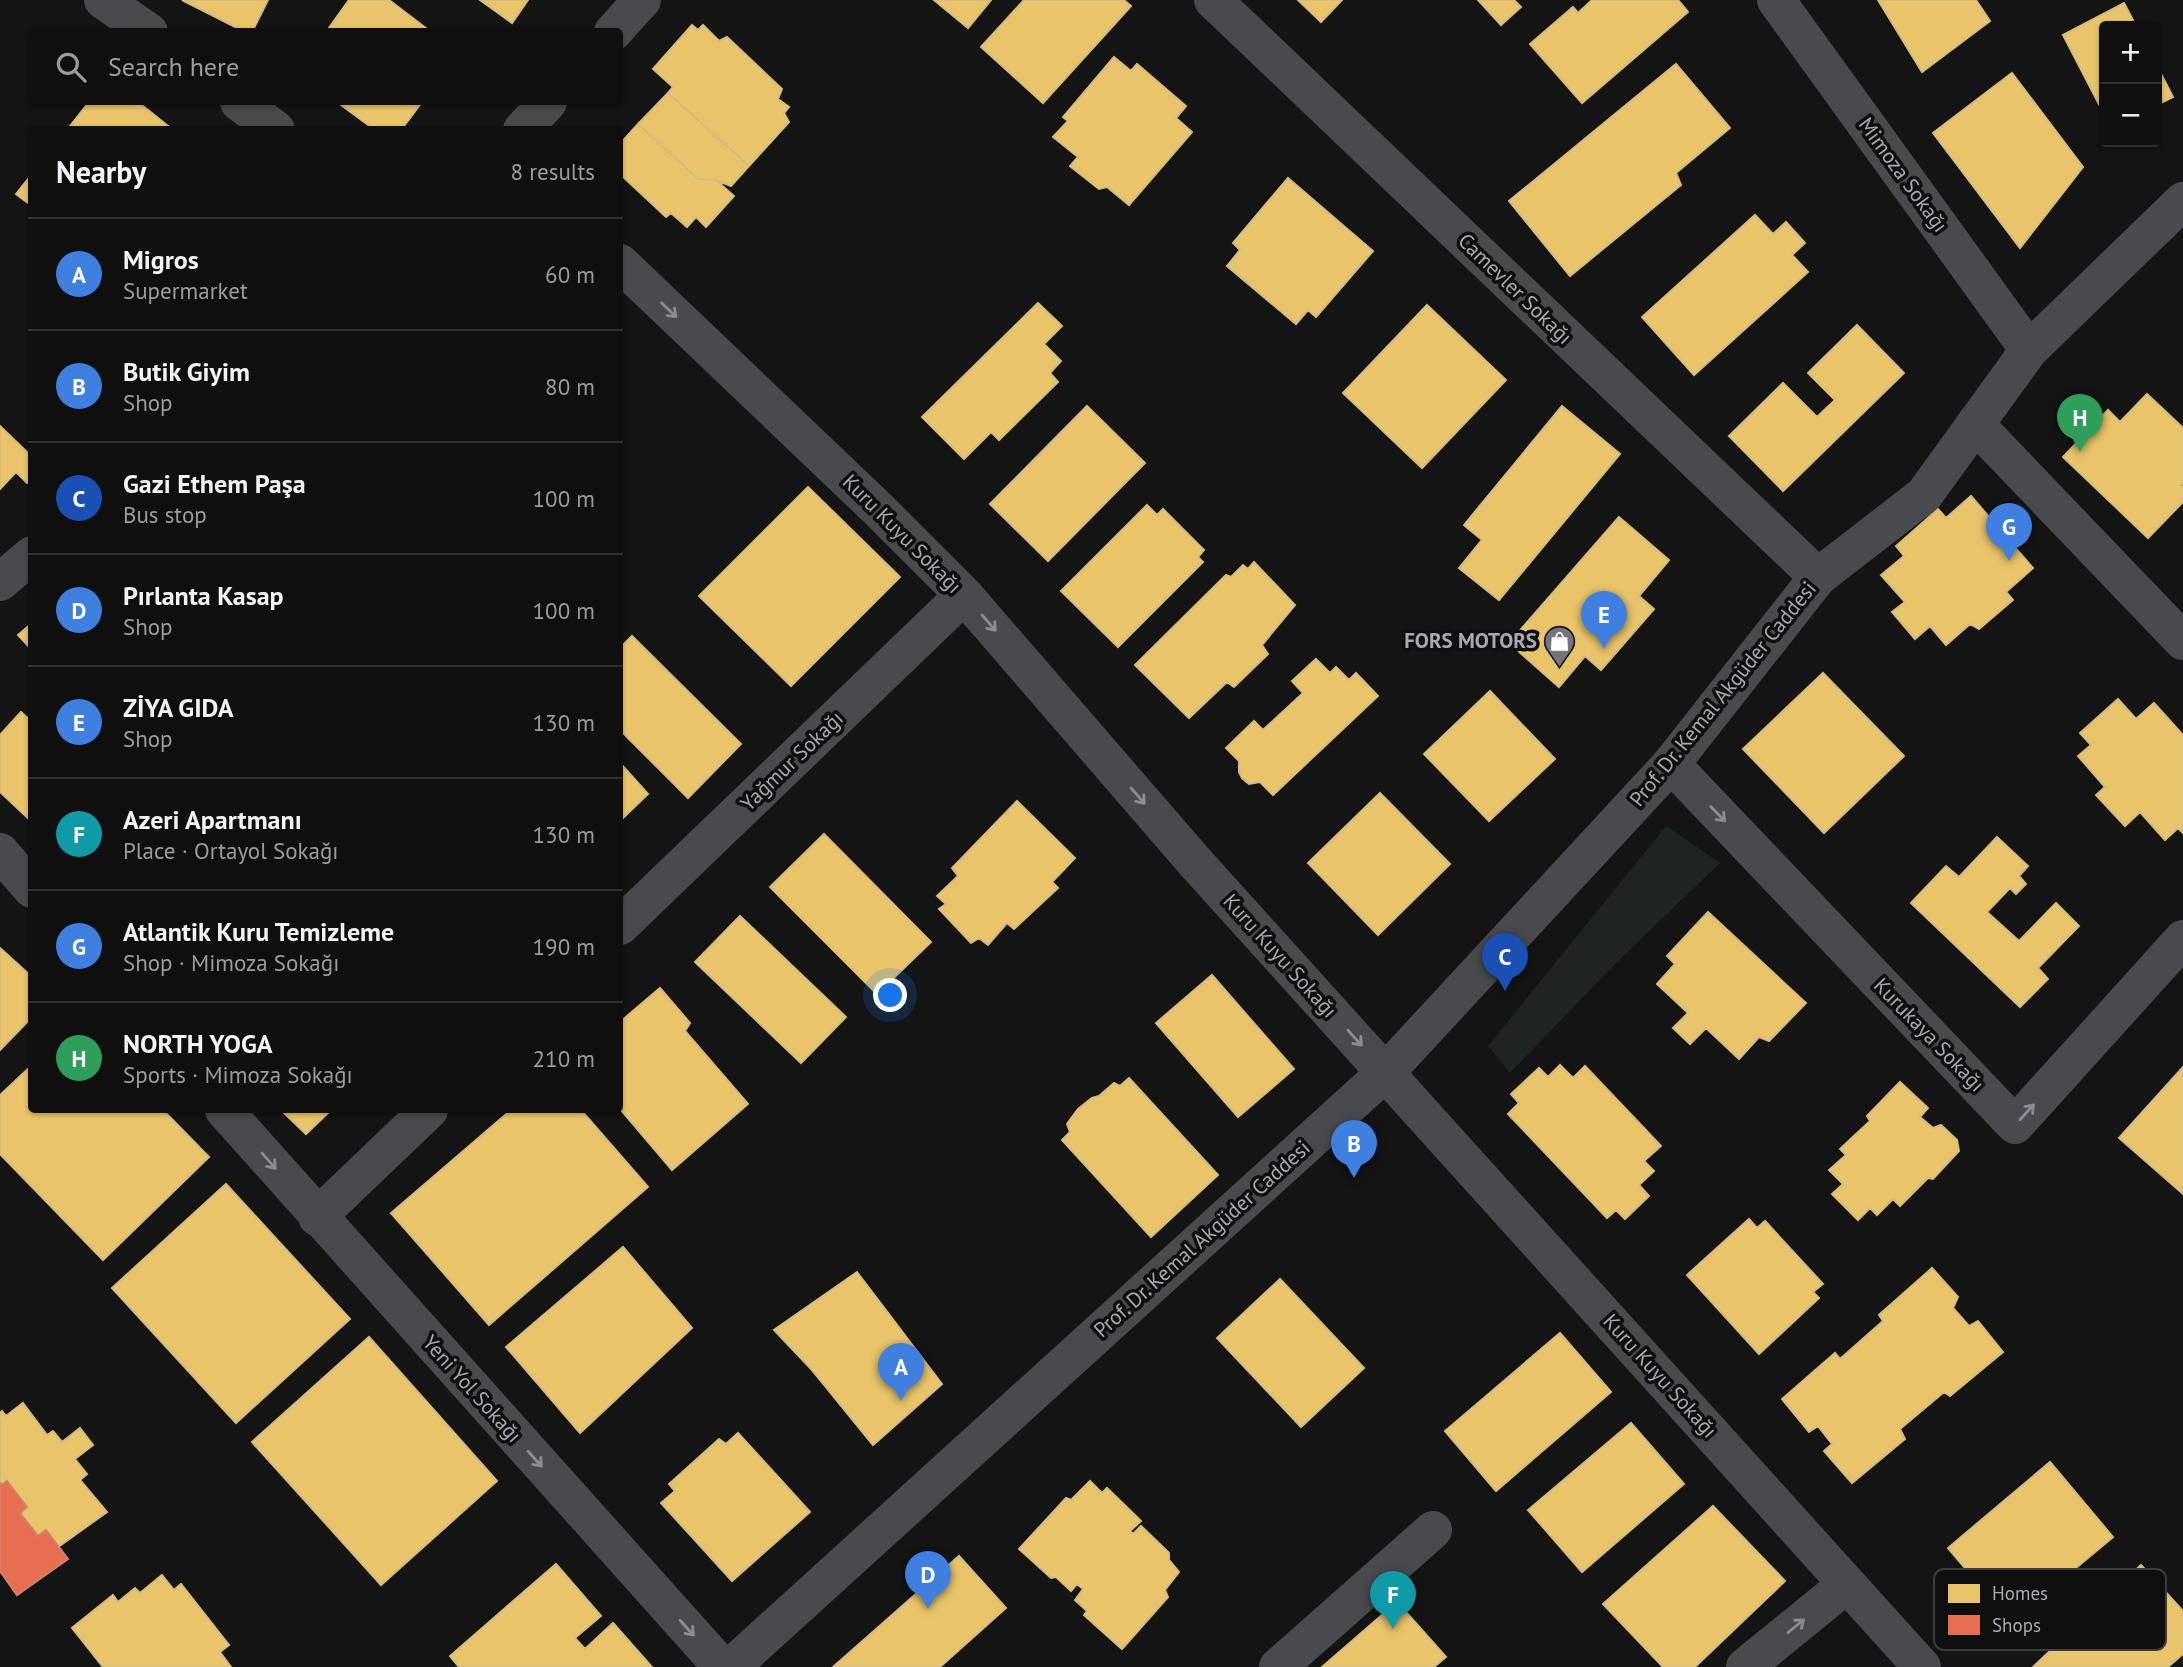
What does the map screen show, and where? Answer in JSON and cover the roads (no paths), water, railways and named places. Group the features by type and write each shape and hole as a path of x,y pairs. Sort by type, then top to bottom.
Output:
{"street":[{"path":"103,0 143,28"},
{"path":"617,28 642,0"},
{"name":"Camevler Sokağı","path":"1213,0 1818,578"},
{"name":"Mimoza Sokağı","path":"1776,0 2029,350"},
{"path":"243,105 271,126"},
{"path":"526,126 545,105"},
{"name":"Prof. Dr. Kemal Akgüder Caddesi","path":"731,1667 1386,1072 1671,764 1818,578 1924,495 2029,350 2183,201"},
{"name":"Kuru Kuyu Sokağı","path":"623,266 878,509 964,595 1194,861 1922,1667"},
{"path":"1975,424 2183,641"},
{"path":"0,582 28,558"},
{"name":"Yağmur Sokağı","path":"623,923 964,595"},
{"name":"Kurukaya Sokağı","path":"1671,764 2015,1125 2183,939"},
{"path":"0,852 28,884"},
{"name":"Yeni Yol Sokağı","path":"227,1113 722,1667"},
{"path":"317,1216 426,1113"},
{"path":"1278,1667 1433,1530"},
{"path":"1745,1667 1847,1584"}],"place":[{"name":"NORTH YOGA","path":"2080,452"},
{"name":"Atlantik Kuru Temizleme","path":"2009,561"},
{"name":"ZİYA GIDA","path":"1604,649"},
{"name":"FORS MOTORS","path":"1560,668"},
{"name":"Gazi Ethem Paşa","path":"1505,991"},
{"name":"Butik Giyim","path":"1354,1178"},
{"name":"Migros","path":"901,1401"},
{"name":"Pırlanta Kasap","path":"928,1609"},
{"name":"Azeri Apartmanı","path":"1393,1629"}]}
